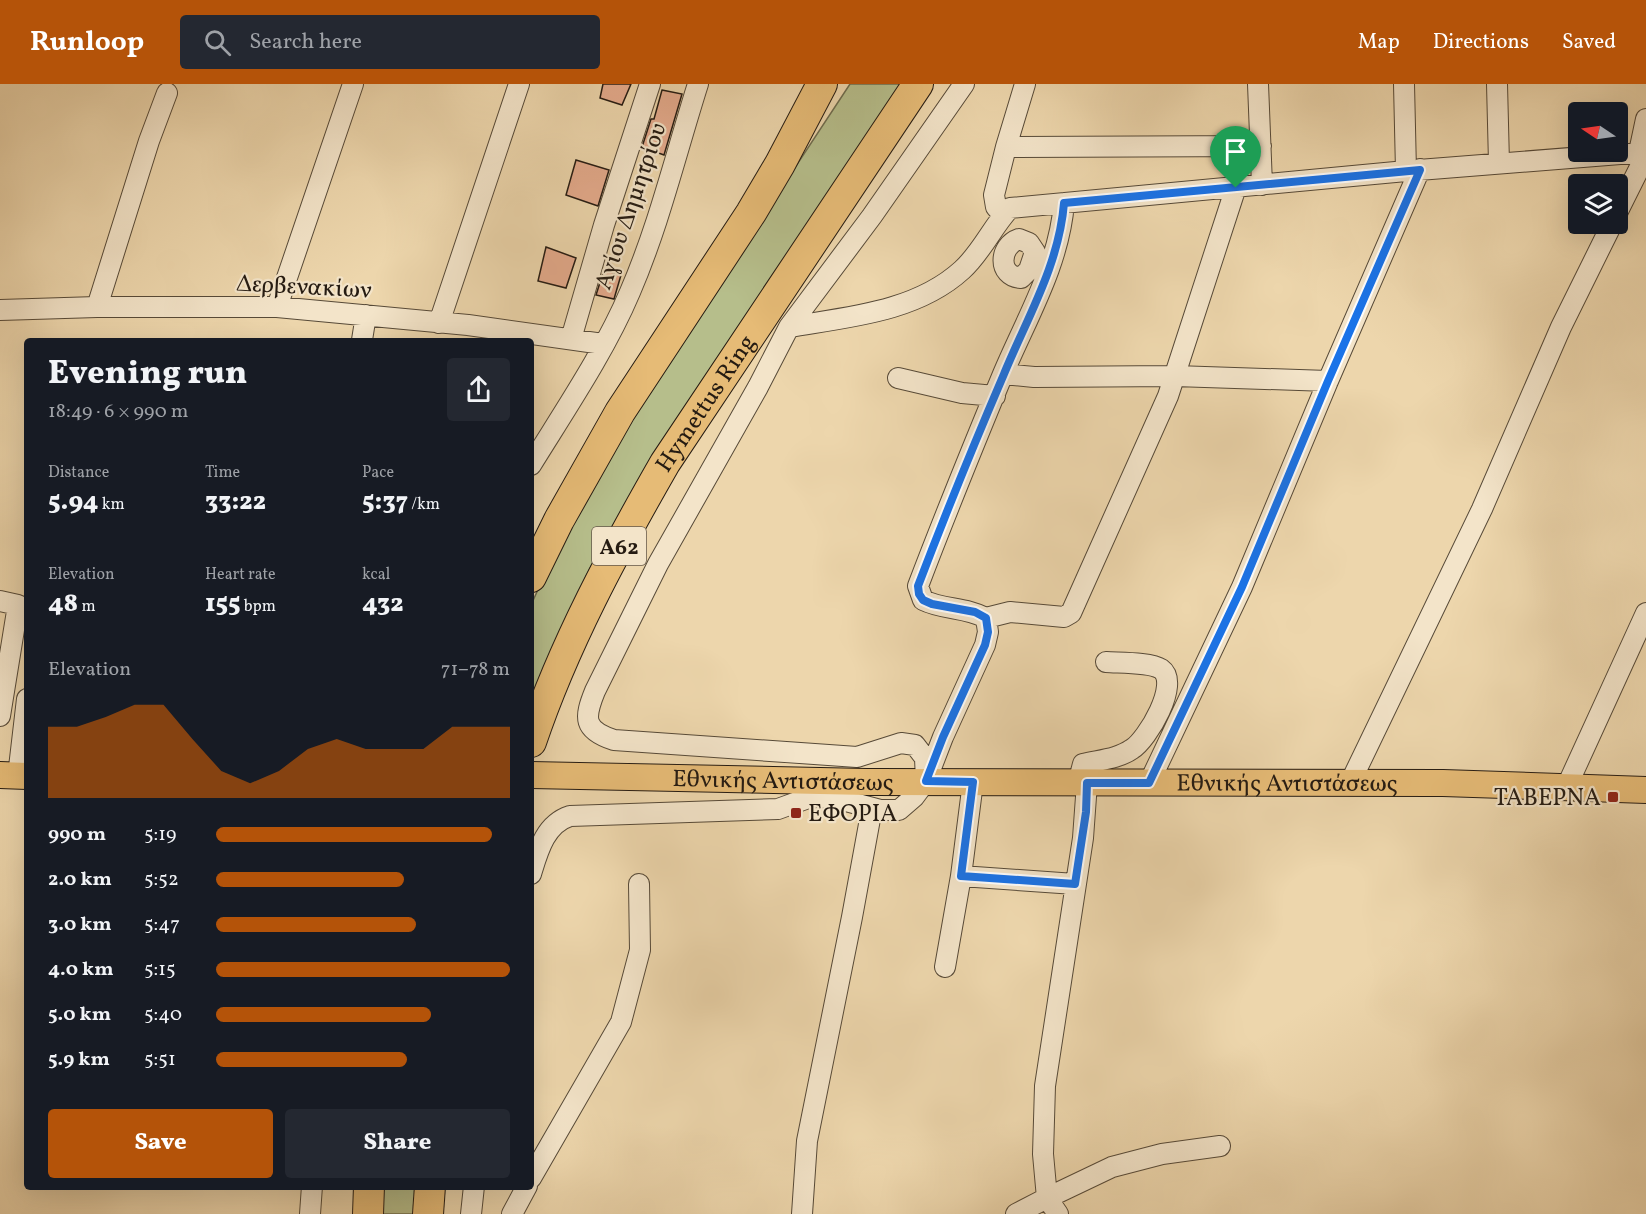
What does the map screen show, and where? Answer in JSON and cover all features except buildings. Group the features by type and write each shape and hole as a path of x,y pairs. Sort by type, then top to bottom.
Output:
{"highway":[{"name":"Α62","path":"534,571 559,520 620,412 751,213 780,165 822,84"},
{"name":"Hymettus Ring","path":"534,735 580,622 665,464 918,84"},
{"path":"368,1214 369,1190"},
{"path":"428,1214 430,1190"}],"main road":[{"name":"Εθνικής Αντιστάσεως","path":"542,775 856,782 1443,783 1646,790"}],"street":[{"path":"277,307 353,84"},
{"path":"439,322 519,84"},
{"path":"571,339 604,225 650,84"},
{"path":"926,781 925,758 915,745 901,743 857,757 625,740 602,736 591,729 587,720 595,691 658,564 758,387 789,327 872,216 964,84"},
{"path":"1003,215 996,207 994,195 1025,84"},
{"path":"1258,84 1262,185"},
{"path":"1149,783 1242,587 1413,170 1404,84"},
{"path":"1497,84 1499,163"},
{"name":"Αγίου Δημητρίου","path":"534,460 603,344 629,294 641,265 691,86"},
{"path":"97,307 149,141 167,93"},
{"path":"1628,191 1641,165 1646,119"},
{"path":"1006,147 1261,146"},
{"path":"789,327 878,312 921,297 962,270 981,250 1010,208 1413,170 1642,152"},
{"path":"1064,203 1060,235 1041,267 1031,316 1003,374 918,586 923,600 932,604 975,612 986,618 1010,612 1064,617 1071,613 1175,376 1236,188"},
{"path":"1350,783 1482,509 1561,327 1607,234"},
{"name":"Δερβενακίων","path":"0,310 97,307 277,307 439,322 603,344"},
{"path":"362,338 366,315"},
{"path":"1003,374 1034,377 1175,376 1328,381"},
{"path":"898,378 962,393 995,396"},
{"path":"0,601 18,605 0,716"},
{"path":"1566,788 1646,613"},
{"path":"534,866 547,832 560,819 570,816 778,809 812,797 835,798 888,811 899,810 914,797 926,781 943,737 985,645 988,632 986,618"},
{"path":"1052,1206 1042,1154 1045,1086 1086,812 1083,764 1122,755 1135,748 1160,711 1166,695 1168,680 1167,674 1158,667 1106,662"},
{"path":"15,776 24,718"},
{"path":"945,967 961,876 973,782"},
{"path":"802,1214 807,1141 872,808"},
{"path":"961,876 1075,884"},
{"path":"534,1173 621,1022 640,950 639,884"},
{"path":"1016,1214 1052,1206 1112,1167 1162,1154 1220,1146"},
{"path":"310,1214 312,1190"},
{"path":"471,1214 474,1190"},
{"path":"512,1214 525,1190"}],"green space":[{"path":"850,84 901,84 638,482 590,568 549,655 534,694 534,598 551,561 653,383"},
{"path":"381,1190 416,1190 414,1214 379,1214"}],"place":[{"name":"ΤΑΒΕΡΝΑ","path":"1613,797"},
{"name":"ΕΦΟΡΙΑ","path":"796,813"}],"route":[{"path":"1420,170 1242,587 1149,783 1087,783 1083,838 1075,884 961,876 973,782 926,781 943,737 985,645 988,632 986,618 975,612 932,604 923,600 918,586 1003,374 1031,316 1057,251 1064,203 1236,188 1420,170"}]}
